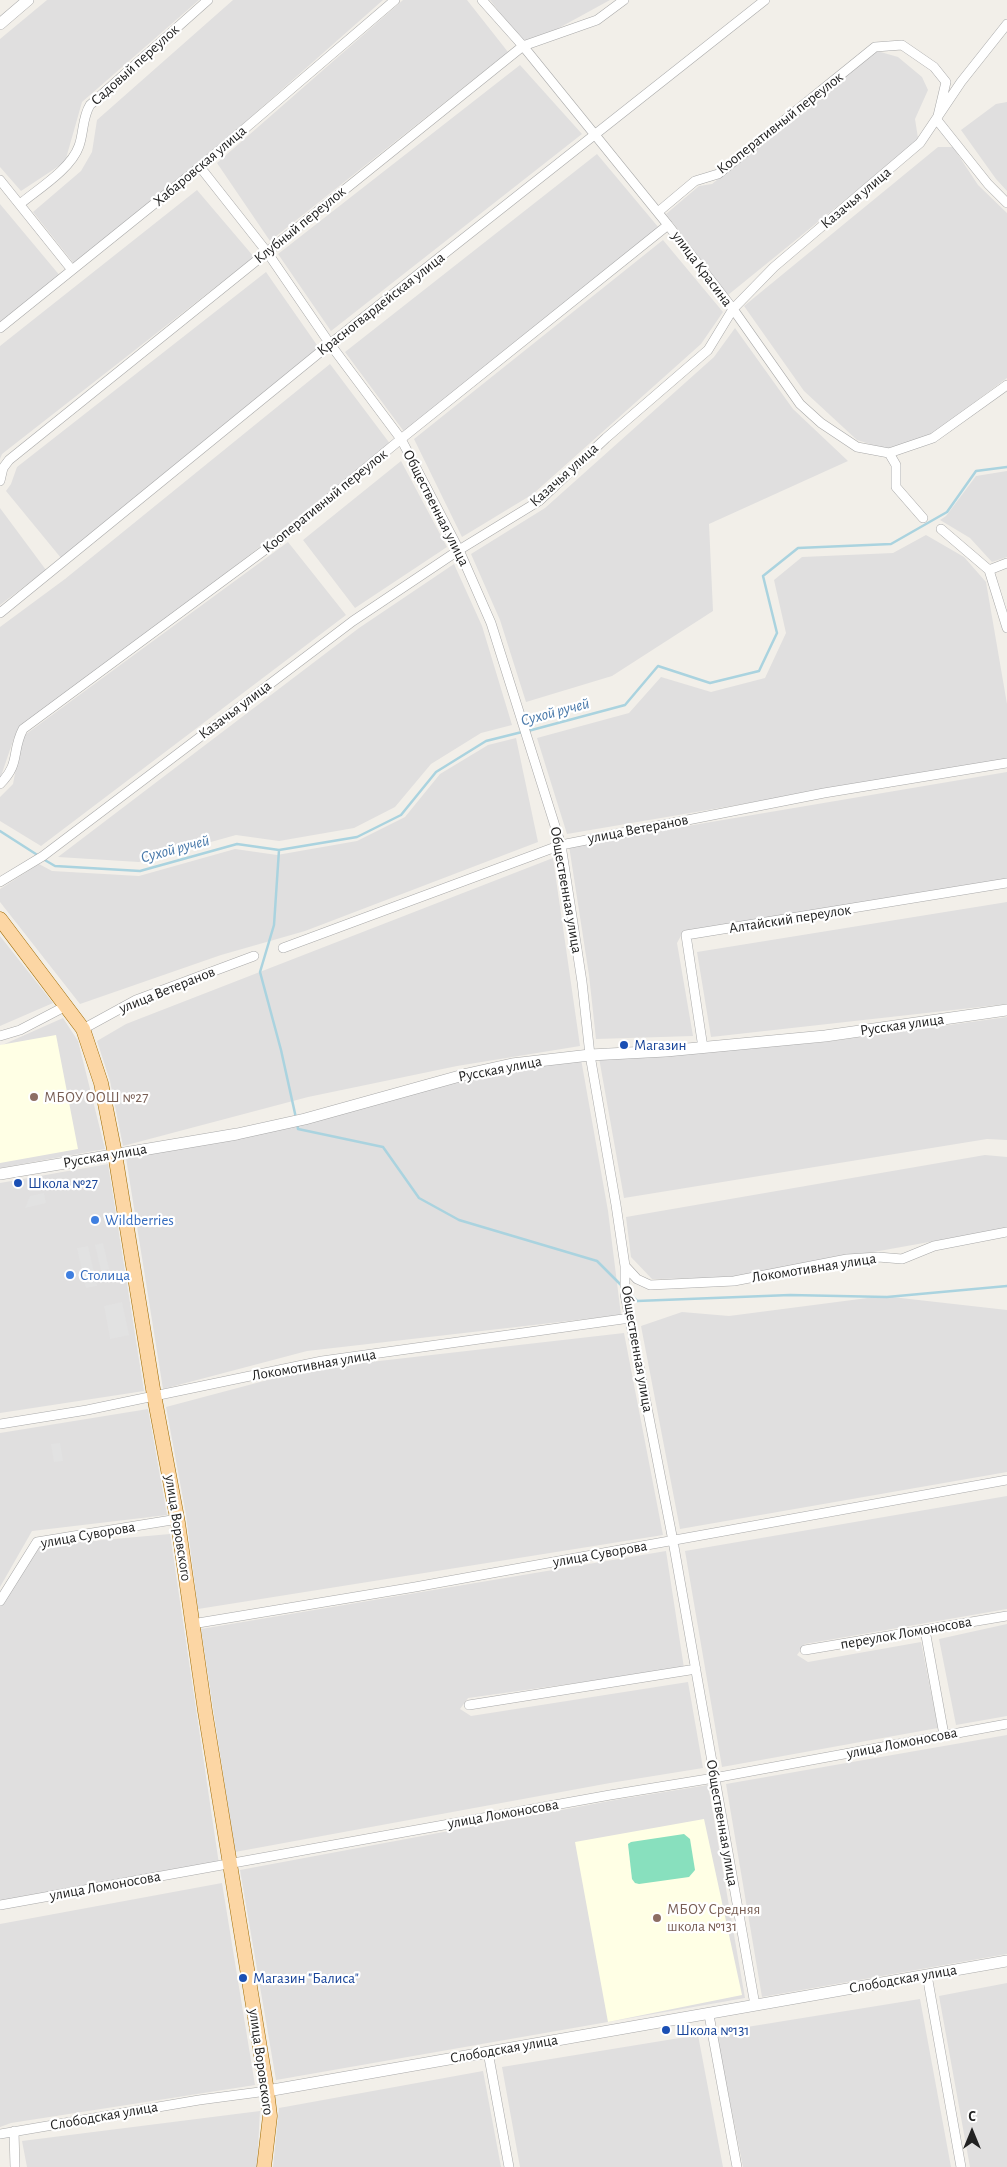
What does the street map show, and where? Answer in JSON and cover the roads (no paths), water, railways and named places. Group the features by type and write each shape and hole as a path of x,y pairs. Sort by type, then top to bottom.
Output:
{"main road":[{"name":"улица Воровского","path":"0,919 83,1029 101,1083 115,1154 154,1395 178,1519 192,1624 267,2091 270,2116 264,2167"}],"street":[{"path":"0,24 28,0"},
{"name":"Садовый переулок","path":"20,204 70,162 78,148 84,114 90,105 208,0"},
{"name":"Хабаровская улица","path":"0,328 200,167 395,0"},
{"name":"улица Красина","path":"482,0 523,46 658,212 733,309 800,404 821,423 857,447 889,453"},
{"name":"Клубный переулок","path":"0,482 3,468 9,460 523,46 597,20 624,0"},
{"name":"Красногвардейская улица","path":"0,613 330,344 765,0"},
{"name":"Казачья улица","path":"0,882 43,856 353,621 459,550 539,501 606,438 708,350 733,309 774,267 920,143 961,82 1007,24"},
{"name":"Кооперативный переулок","path":"658,212 695,181 718,174 875,47 902,45 934,67 946,82 937,120"},
{"path":"937,120 988,184 1007,203"},
{"name":"Общественная улица","path":"200,167 267,252 330,344 401,439 459,550 491,623 561,845 582,982 590,1055 625,1266 625,1294 673,1541 755,2005"},
{"path":"0,180 72,270"},
{"name":"Кооперативный переулок","path":"0,784 14,766 17,740 23,729 285,535 401,439 668,225"},
{"path":"923,518 896,487 896,465 889,453 933,438 1007,385"},
{"path":"941,529 989,570 1007,628"},
{"path":"989,570 1007,563"},
{"name":"улица Ветеранов","path":"283,948 561,845 824,792 1007,763"},
{"name":"Алтайский переулок","path":"703,1048 686,935 1007,883"},
{"name":"улица Ветеранов","path":"83,1029 136,1000 254,956"},
{"path":"0,1036 20,1030 66,1006"},
{"name":"Русская улица","path":"0,1174 238,1134 296,1121 503,1066 590,1055 703,1048 825,1036 1007,1010"},
{"name":"Локомотивная улица","path":"625,1266 637,1279 650,1285 734,1281 847,1260 878,1257 902,1259 934,1246 1007,1232"},
{"name":"Локомотивная улица","path":"0,1424 87,1410 322,1361 630,1318"},
{"name":"улица Суворова","path":"192,1624 415,1587 1007,1480"},
{"name":"улица Суворова","path":"0,1601 36,1542 178,1519"},
{"name":"переулок Ломоносова","path":"805,1650 1007,1616"},
{"path":"925,1630 944,1735"},
{"path":"469,1705 696,1669"},
{"name":"улица Ломоносова","path":"0,1905 1007,1724"},
{"name":"Слободская улица","path":"0,2134 199,2100 267,2091 1007,1961"},
{"path":"927,1975 961,2167"},
{"path":"709,2014 737,2167"},
{"path":"488,2052 510,2167"},
{"path":"14,2131 15,2167"}],"waterway":[{"name":"Сухой ручей","path":"528,731 625,705 658,666 710,683 759,671 777,633 763,576 798,548 891,544 947,512 976,471 1007,467"},
{"name":"Сухой ручей","path":"43,859 55,866 140,871 237,844 279,850 357,837 401,815 436,772 486,741 522,732"},
{"name":"Сухой ручей","path":"0,831 39,856"},
{"path":"279,850 274,925 260,972 281,1050 296,1118"},
{"path":"297,1124 298,1129 383,1147 419,1198 459,1220 597,1261 622,1286"},
{"path":"628,1292 637,1301 790,1295 887,1297 1007,1286"}],"place":[{"name":"Магазин","path":"624,1045"},
{"name":"МБОУ ООШ №27","path":"34,1097"},
{"name":"Школа №27","path":"18,1183"},
{"name":"Wildberries","path":"95,1220"},
{"name":"Столица","path":"70,1275"},
{"name":"МБОУ Средняя школа №131","path":"657,1918"},
{"name":"Магазин \"Балиса\"","path":"243,1978"},
{"name":"Школа №131","path":"666,2030"}]}
